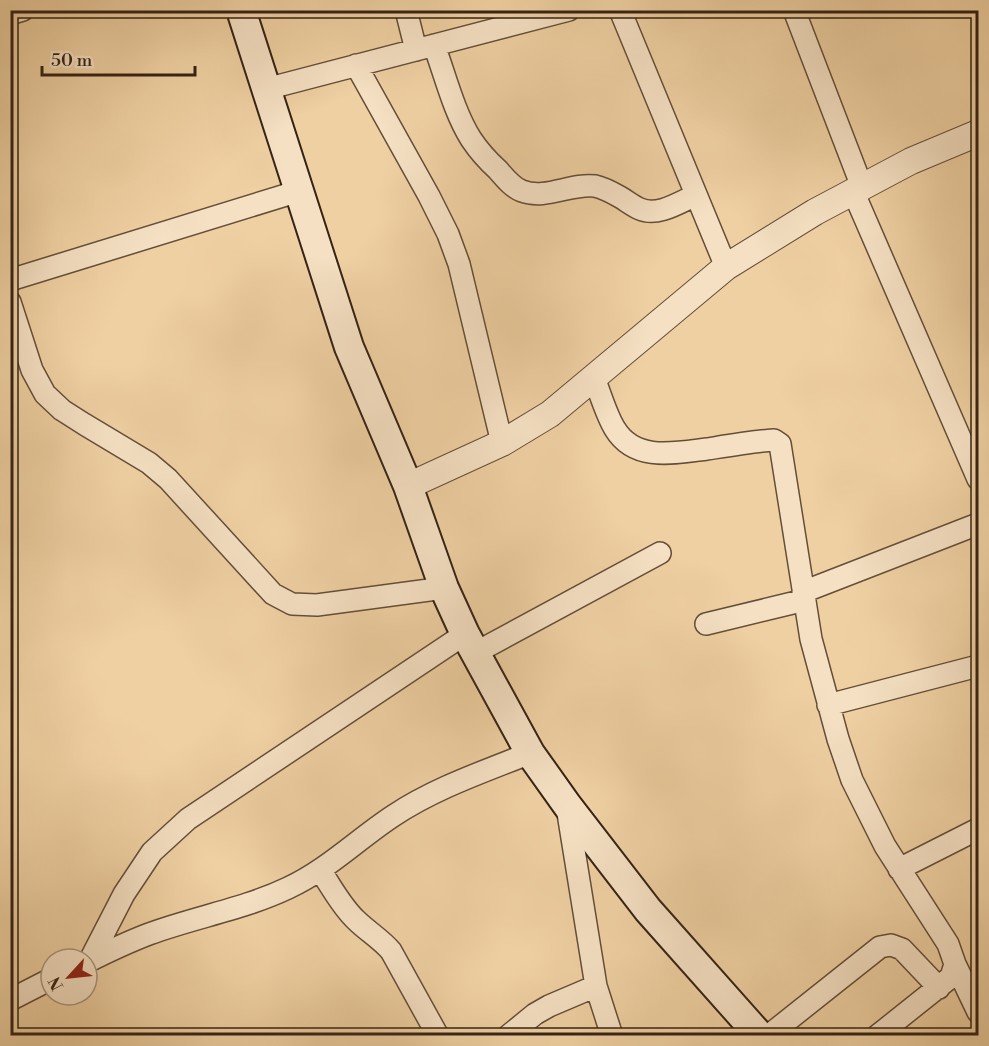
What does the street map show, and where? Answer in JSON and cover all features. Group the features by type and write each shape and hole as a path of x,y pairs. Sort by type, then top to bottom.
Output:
{"main road":[{"path":"240,10 349,347 408,486 444,588 470,644 530,753 567,805 648,910 760,1035"}],"street":[{"path":"10,14 23,10"},
{"path":"406,10 471,138 483,155 512,185 523,191 537,194 583,186 597,187 611,192 642,210 654,211 667,208 696,195"},
{"path":"266,89 569,10"},
{"path":"620,10 726,267"},
{"path":"794,10 857,189 978,479"},
{"path":"356,65 448,234 459,264 502,443"},
{"path":"408,486 502,443 550,414 726,267 857,189 911,161 978,133"},
{"path":"10,280 299,191"},
{"path":"10,302 32,370 45,394 62,410 149,463 168,479 273,594 292,604 317,605 444,588"},
{"path":"594,378 614,429 624,441 648,452 669,454 774,440 780,444 811,639 828,705 852,780 885,846 948,944 978,1012"},
{"path":"706,624 804,596 978,524"},
{"path":"96,947 124,894 152,852 188,819 470,644 660,553"},
{"path":"828,705 978,666"},
{"path":"99,957 150,934 289,888 320,870 392,816 418,801 530,753"},
{"path":"567,805 596,986 612,1035"},
{"path":"899,869 978,829"},
{"path":"320,870 354,919 391,951 438,1035"},
{"path":"768,1035 880,947 891,945 902,949 939,988"},
{"path":"877,1035 939,988 951,977 955,964"},
{"path":"10,999 39,986"},
{"path":"508,1035 549,1006 596,986"}]}
